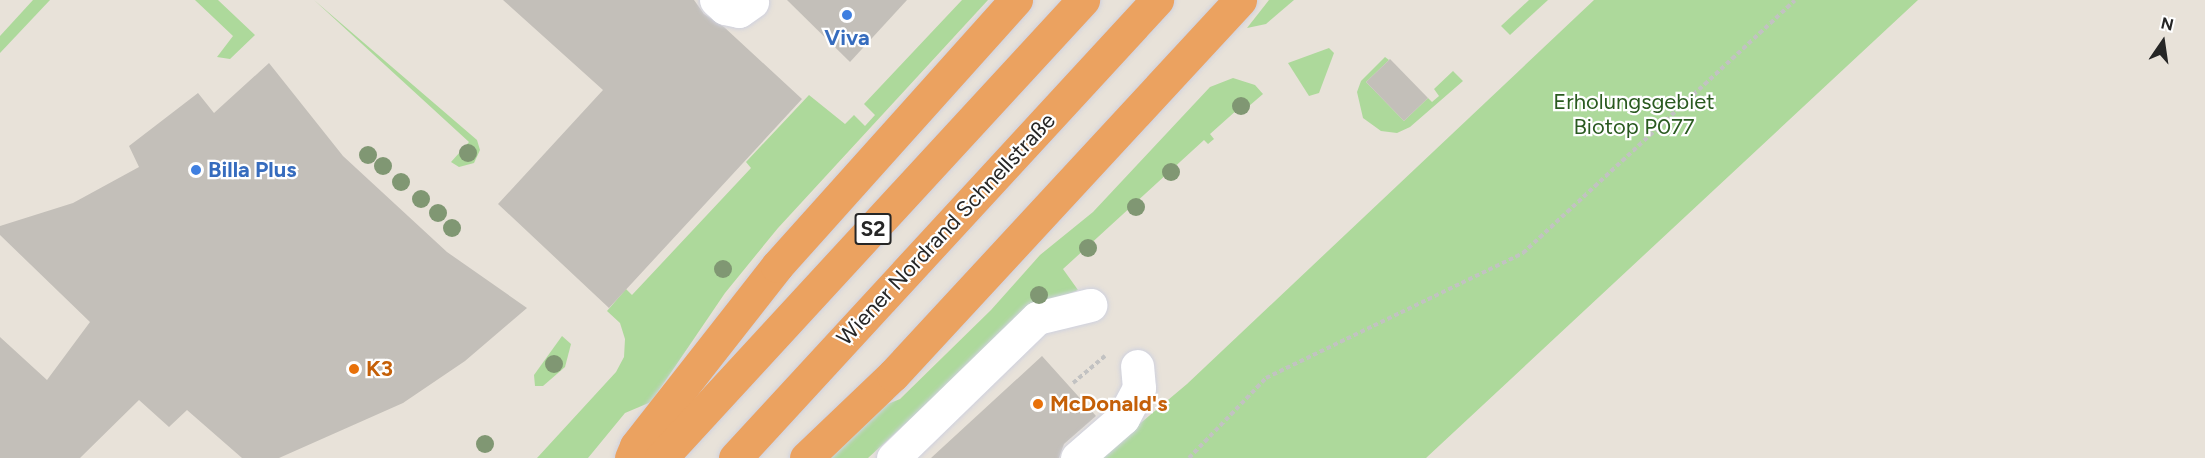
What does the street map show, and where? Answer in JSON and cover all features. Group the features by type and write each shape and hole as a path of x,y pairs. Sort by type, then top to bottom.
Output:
{"highway":[{"path":"631,458 636,446 777,266 1016,0"},
{"name":"S2","path":"661,458 1083,0"},
{"name":"Wiener Nordrand Schnellstraße","path":"735,458 1157,0"},
{"path":"806,458 893,375 1240,0"}],"lane":[{"path":"716,0 725,8 739,11 752,2"},
{"path":"893,458 1037,318 1090,305"},
{"path":"1077,458 1124,418 1139,388 1137,366"}],"path":[{"path":"1189,458 1266,378 1523,253 1795,0"},
{"path":"1073,383 1107,354"}],"green space":[{"path":"33,0 50,0 0,53 0,36"},
{"path":"195,0 218,0 255,35 230,59 217,57 233,36"},
{"path":"314,0 477,140 480,150 474,163 459,167 451,162 469,142"},
{"path":"962,0 988,0 778,228 725,293 651,402 625,413 588,458 537,458 616,372 624,357 625,339 620,323 607,311 626,289 632,295 751,168 746,162 809,95 845,124 854,115 865,126 875,115 864,104"},
{"path":"1269,0 1294,0 1266,24 1247,28"},
{"path":"1529,0 1548,0 1510,35 1501,26"},
{"name":"Erholungsgebiet Biotop P077","path":"1594,0 1918,0 1426,458 1099,458 1187,384"},
{"path":"1329,48 1334,53 1319,93 1309,96 1288,63"},
{"path":"1385,57 1389,60 1366,82 1404,121 1428,98 1432,102 1439,96 1434,89 1453,71 1463,81 1410,127 1397,133 1381,131 1363,118 1357,92 1361,81"},
{"path":"1233,78 1255,85 1263,94 1242,112 1238,109 1210,134 1214,139 1208,144 1204,140 1063,269 1078,290 1028,311 868,458 821,458 873,410 900,399 991,310 1040,255 1093,212 1210,87"},
{"path":"562,336 571,344 565,367 543,386 535,386 534,375"}],"building":[{"path":"503,0 694,0 704,14 724,27 802,99 609,308 498,204 603,90"},
{"path":"787,0 907,0 850,62"},
{"path":"1390,59 1428,98 1404,121 1366,82"},
{"path":"269,63 343,156 447,252 527,308 465,361 403,403 279,458 242,458 187,410 169,427 139,400 80,458 0,458 0,337 47,380 90,322 0,235 0,226 73,203 139,167 129,146 198,93 214,113"},
{"name":"McDonald's","path":"1042,356 1096,416 1064,444 1059,458 931,458"}],"place":[{"name":"Viva","path":"847,15"},
{"name":"Billa Plus","path":"196,170"},
{"name":"K3","path":"354,369"},
{"name":"McDonald's","path":"1038,404"}]}
